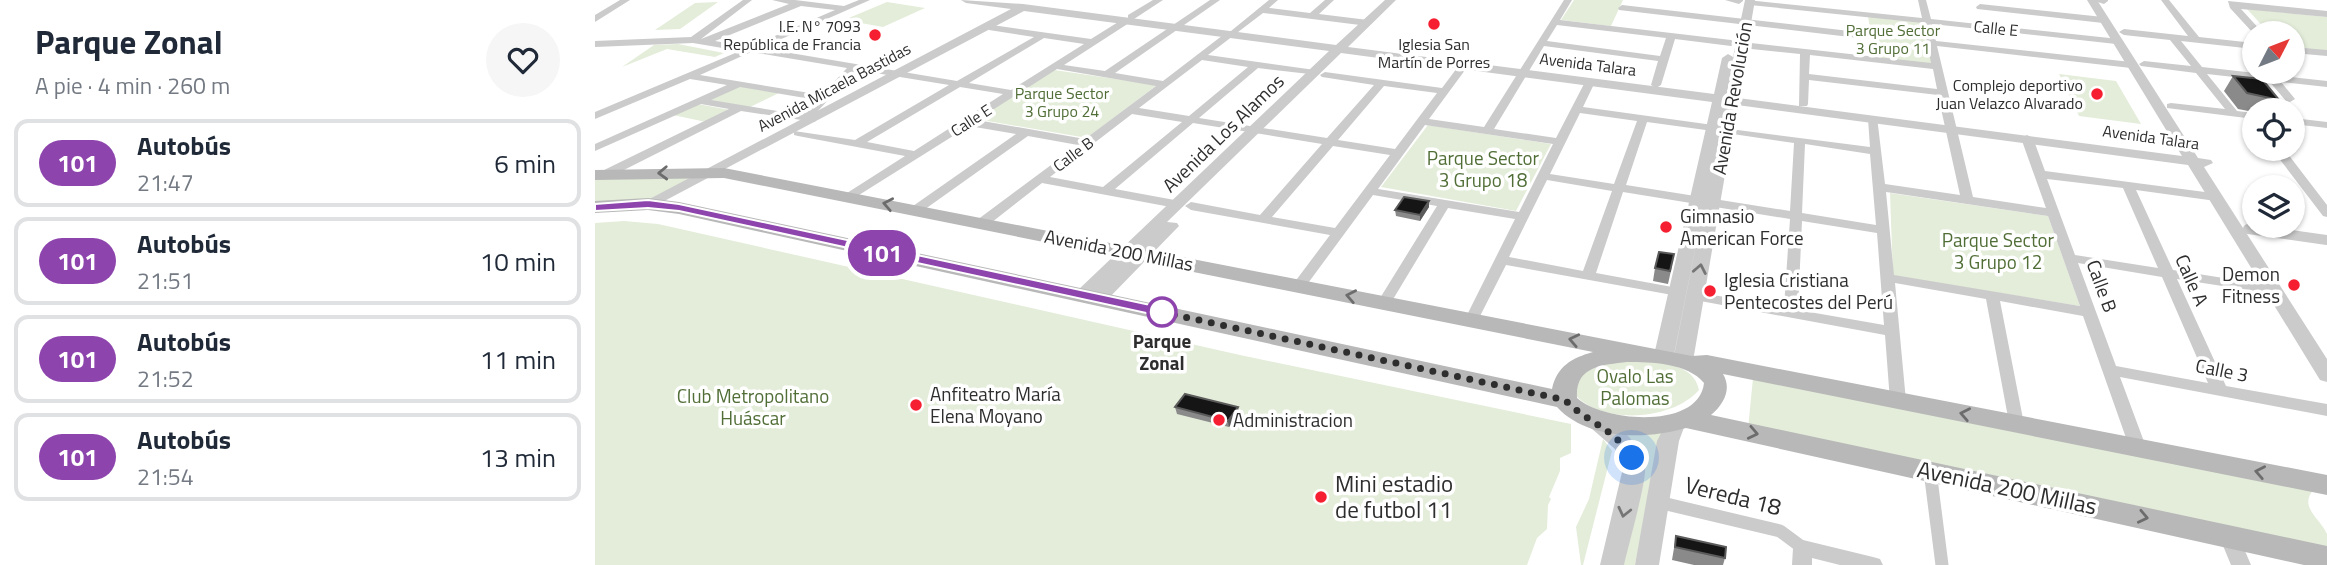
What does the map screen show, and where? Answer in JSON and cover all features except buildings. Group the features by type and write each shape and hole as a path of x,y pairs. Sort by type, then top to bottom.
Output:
{"main road":[{"name":"Avenida 200 Millas","path":"599,175 717,172 2327,485"},
{"path":"595,207 656,204 1091,296 1565,400 1587,417 1624,425 1653,426 1681,420 1706,406 1714,397 1717,388 1704,370 1670,358 1603,357 1575,368 1568,374 1562,387 1565,400"},
{"name":"Avenida 200 Millas","path":"1681,420 1930,471 2327,558"}],"street":[{"path":"595,19 626,0"},
{"path":"693,40 748,0"},
{"path":"776,0 846,9"},
{"path":"595,116 866,0"},
{"name":"Avenida Talara","path":"966,0 1032,4"},
{"name":"Avenida Talara","path":"996,0 1524,71 1655,85 1873,119 1950,126 2197,158"},
{"name":"Calle E","path":"851,197 1159,0"},
{"path":"1107,74 1216,0"},
{"name":"Calle B","path":"982,223 1274,0"},
{"path":"1312,16 1330,0"},
{"name":"Avenida Los Alamos","path":"1347,48 1391,0"},
{"name":"Avenida Los Alamos","path":"1091,296 1258,131 1400,0"},
{"path":"1487,131 1568,0"},
{"path":"2120,37 2103,20 2094,0 2104,0 2120,37 2197,158 2242,221"},
{"path":"2165,0 2196,40"},
{"name":"Calle E","path":"1741,1 1807,4 1865,15 2052,34 2173,37 2242,45"},
{"name":"Avenida Revolución","path":"1670,358 1695,296 1705,202 1737,44 1741,1"},
{"path":"1919,1 1932,43 1967,200"},
{"path":"704,42 800,3"},
{"path":"2231,3 2327,14"},
{"path":"2231,3 2247,21"},
{"name":"Avenida Micaela Bastidas","path":"717,172 807,119 992,28 1032,4"},
{"name":"Avenida Micaela Bastidas","path":"656,204 799,133 901,74 1032,4"},
{"path":"1611,29 1624,4 1740,22 1867,36"},
{"path":"1987,27 1979,4 2103,20"},
{"path":"1261,9 1368,23"},
{"path":"1865,15 1869,59"},
{"path":"1554,22 1937,67"},
{"path":"992,28 1092,42"},
{"path":"2052,34 2063,57"},
{"path":"856,144 1042,35"},
{"path":"1655,85 1671,36"},
{"path":"2173,37 2234,114"},
{"path":"595,44 693,40 1013,93"},
{"path":"1541,43 1664,59"},
{"path":"1932,43 2242,73"},
{"name":"Avenida Talara","path":"1347,48 1590,82 1803,104 2027,138 2197,158"},
{"path":"2305,51 2327,53"},
{"path":"1803,104 1805,52"},
{"path":"2312,52 2327,66"},
{"path":"1200,57 1444,91"},
{"path":"2137,64 2171,106 2216,197 2327,375"},
{"path":"1106,191 1256,65"},
{"path":"1055,66 1165,83"},
{"path":"1298,287 1463,66"},
{"path":"699,101 807,119 854,67"},
{"path":"690,76 824,98"},
{"path":"1804,76 1943,93"},
{"path":"2305,81 2327,84"},
{"path":"1472,319 1590,82"},
{"path":"1263,219 1381,83"},
{"path":"595,148 738,84"},
{"path":"2277,84 2289,98"},
{"path":"2171,106 2242,115"},
{"path":"599,175 740,108"},
{"path":"1576,109 1876,151"},
{"path":"1130,110 1398,153"},
{"path":"1588,276 1643,118"},
{"path":"1873,119 1898,401"},
{"path":"1422,121 1560,142"},
{"path":"967,122 1087,143"},
{"path":"2305,122 2327,125"},
{"path":"917,209 1026,132"},
{"path":"799,133 916,155"},
{"name":"Calle B","path":"2027,138 2137,447"},
{"path":"1791,313 1800,140"},
{"path":"2287,161 2327,213"},
{"path":"2040,174 2216,197"},
{"path":"1543,176 1882,230"},
{"path":"1040,179 1339,233"},
{"name":"Calle A","path":"2128,186 2220,391"},
{"path":"1879,187 2054,214"},
{"path":"1370,191 1523,217"},
{"name":"Avenida Revolución","path":"1670,358 1678,292 1705,202"},
{"path":"1384,303 1445,204"},
{"path":"2305,237 2327,240"},
{"path":"2254,238 2327,353"},
{"path":"2070,258 2274,290"},
{"path":"1501,260 1678,292"},
{"path":"1887,278 2089,312"},
{"path":"1992,295 2017,424"},
{"path":"1695,296 1891,331"},
{"name":"Calle 3","path":"2109,370 2327,410"},
{"path":"1587,417 1624,444 1634,468 1612,565"},
{"path":"1647,565 1668,441 1681,420"},
{"path":"1930,471 1942,565"},
{"name":"Vereda 18","path":"1658,502 1780,531 1803,557 1873,565"},
{"path":"2229,536 2241,565"}],"green space":[{"path":"1574,0 1623,0 1611,26 1561,20"},
{"path":"718,2 680,29 655,30 695,3"},
{"path":"887,2 925,8 883,27 844,20"},
{"path":"2247,9 2327,17 2327,51 2305,48 2305,21 2258,21"},
{"name":"Parque Sector 3 Grupo 11","path":"1868,16 1921,22 1932,64 1874,58"},
{"path":"678,44 724,53 715,57 667,49 622,67 654,45"},
{"name":"Parque Sector 3 Grupo 24","path":"1054,70 1157,85 1087,138 976,119"},
{"path":"2059,74 2116,81 2141,124 2079,116"},
{"path":"737,85 781,92 748,108 704,100"},
{"path":"698,104 730,110 706,122 673,115"},
{"name":"Parque Sector 3 Grupo 18","path":"1428,125 1551,144 1516,211 1381,187"},
{"path":"702,173 655,199 595,204 595,178"},
{"name":"Parque Sector 3 Grupo 12","path":"1890,193 2048,216 2080,306 1893,276"},
{"name":"Club Metropolitano Huáscar","path":"624,221 658,224 1240,355 1571,424 1571,453 1560,458 1560,471 1549,497 1551,499 1548,505 1547,529 1537,538 1527,565 595,565 595,223"},
{"name":"Ovalo Las Palomas","path":"1638,360 1683,369 1696,381 1699,390 1672,408 1636,415 1600,410 1585,403 1573,392 1573,381 1596,367"},
{"path":"1753,378 2314,489 2308,501 2309,507 2327,534 2327,552 1748,429"},
{"path":"1624,431 1662,432 1635,565 1618,565 1634,482"},
{"path":"1603,439 1612,451 1581,565 1576,527 1589,499"}],"bus line":[{"name":"101","path":"595,207 664,205 1169,313"}],"place":[{"name":"Iglesia San Martín de Porres","path":"1434,24"},
{"name":"I.E. N° 7093 República de Francia","path":"875,35"},
{"name":"Complejo deportivo Juan Velazco Alvarado","path":"2097,94"},
{"name":"Gimnasio American Force","path":"1666,227"},
{"name":"Demon Fitness","path":"2294,285"},
{"name":"Iglesia Cristiana Pentecostes del Perú","path":"1710,291"},
{"name":"Parque Zonal","path":"1162,312"},
{"name":"Anfiteatro María Elena Moyano","path":"916,405"},
{"name":"Administracion","path":"1219,420"},
{"name":"Mini estadio de futbol 11","path":"1321,497"}],"route":[{"path":"1162,312 1565,400 1573,409 1615,435 1632,458"}]}
